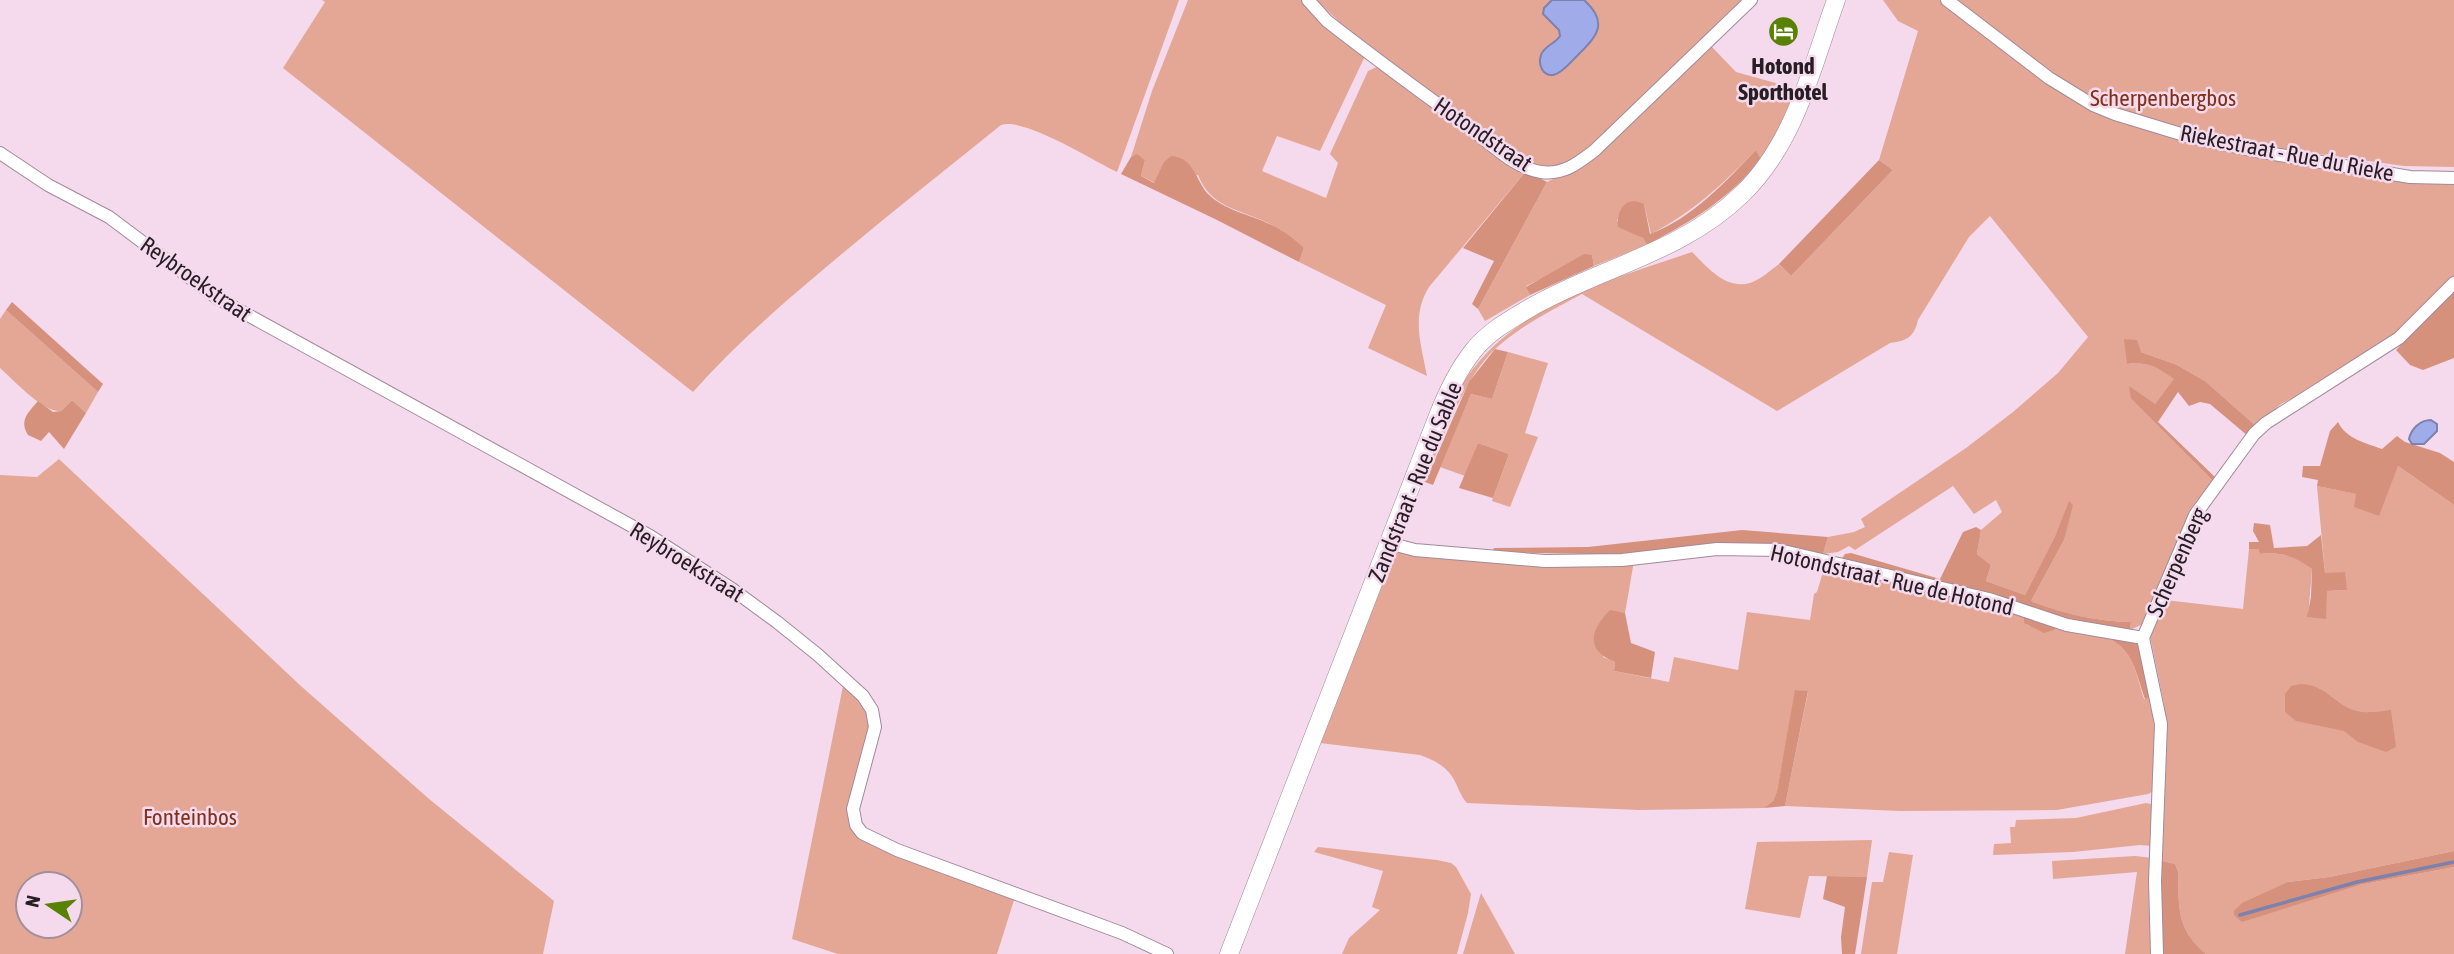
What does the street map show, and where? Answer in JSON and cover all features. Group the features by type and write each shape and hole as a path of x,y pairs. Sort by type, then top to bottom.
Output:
{"main road":[{"name":"Zandstraat - Rue du Sable","path":"1229,954 1444,402 1474,350 1491,332 1560,292 1682,239 1712,221 1743,194 1762,172 1787,133 1836,0"}],"street":[{"name":"Hotondstraat","path":"1308,0 1327,21 1517,163 1544,173 1559,173 1575,166 1594,151 1751,0"},
{"name":"Riekestraat - Rue du Rieke","path":"1947,0 2049,78 2083,99 2115,114 2194,138 2246,149 2410,177 2454,178"},
{"name":"Reybroekstraat","path":"0,153 48,185 109,217 227,304 649,536 732,589 799,639 863,696 873,710 876,727 853,809 856,825 862,833 897,850 1122,933 1167,954"},
{"name":"Scherpenberg","path":"2157,954 2155,881 2161,724 2143,638 2195,515 2254,434 2277,415 2399,338 2454,283"},
{"name":"Hotondstraat - Rue de Hotond","path":"1388,543 1416,550 1501,559 1555,561 1634,559 1717,549 1779,550 1989,599 2067,625 2143,638"}],"green space":[{"path":"322,0 1179,0 1117,172 1042,133 1012,124 1001,125 785,302 693,392 283,68 325,2"},
{"path":"1188,0 1302,0 1366,54 1320,151 1277,136 1262,171 1326,198 1338,163 1330,154 1368,71 1381,65 1526,171 1429,287 1419,319 1427,376 1368,348 1386,305 1299,262 1304,248 1282,231 1218,201 1198,175 1155,183 1141,176 1145,160 1137,155 1131,157 1152,91"},
{"path":"1316,0 1744,0 1595,144 1575,158 1548,166 1538,165 1516,155 1350,32"},
{"name":"Scherpenbergbos","path":"1883,0 2454,0 2454,167 2404,166 2276,148 2382,173 2382,180 2454,180 2454,278 2387,343 2329,380 2281,404 2256,426 2205,381 2177,365 2141,352 2127,364 2153,366 2175,379 2155,404 2131,399 2214,482 2143,624 2130,630 2131,622 2080,616 2031,601 2064,540 2069,502 2025,595 1986,581 1991,565 1977,554 1981,530 2002,512 1996,500 1974,514 1953,486 1855,550 1849,546 1838,552 1823,554 1828,537 1865,527 1861,519 1966,448 2013,412 2058,373 2088,337 1990,216 1969,237 1909,337 1890,343 1777,411 1582,294 1515,333 1484,361 1454,411 1425,482 1422,480 1442,423 1458,391 1479,362 1503,338 1531,318 1593,287 1692,252 1718,276 1733,283 1754,282 1779,264 1791,276 1893,170 1879,160 1918,31 1898,21"},
{"path":"1711,46 1736,72 1797,89 1773,142 1761,159 1756,150 1707,197 1651,234 1644,204 1621,209 1617,221 1643,238 1647,245 1594,266 1592,255 1526,286 1530,295 1485,321 1478,309 1547,182 1563,174"},
{"path":"6,310 98,392 86,413 72,400 61,411 46,407 0,368 0,319"},
{"path":"1508,352 1548,363 1525,433 1538,437 1510,507 1492,501 1509,454 1478,443 1465,476 1440,467 1471,394 1492,399"},
{"name":"Fonteinbos","path":"59,459 302,687 428,798 554,901 543,954 0,954 0,475 37,477"},
{"path":"2398,466 2454,505 2454,851 2329,877 2288,882 2359,885 2454,867 2454,954 2206,954 2196,945 2184,926 2179,907 2178,871 2175,864 2163,861 2160,864 2165,721 2150,636 2165,600 2243,609 2249,549 2258,549 2260,554 2288,556 2312,569 2308,617 2327,591 2347,590 2325,573 2317,486 2357,494"},
{"path":"1396,550 1634,561 1625,613 1616,612 1603,657 1615,662 1614,671 1669,682 1674,657 1738,670 1747,612 1810,620 1814,594 1817,592 1826,562 2024,613 2027,625 2044,632 2058,624 2115,635 2113,641 2130,659 2144,699 2154,697 2157,714 2154,791 2057,810 1900,811 1785,806 1808,692 1796,690 1777,791 1773,801 1764,808 1640,810 1467,803 1446,770 1425,757 1320,743"},
{"path":"844,681 860,697 871,718 851,826 1015,897 997,954 838,954 792,939"},
{"path":"2151,804 2155,810 2153,846 1993,855 1994,844 2011,843 2010,827 2015,827 2016,820 2076,818"},
{"path":"1872,840 1867,877 1809,876 1800,918 1745,909 1757,842"},
{"path":"1318,847 1451,863 1471,894 1457,954 1342,954 1349,938 1380,910 1372,907 1383,871 1314,852"},
{"path":"1889,852 1913,855 1897,954 1861,954 1872,882 1883,882"},
{"path":"2135,856 2153,858 2153,954 2125,954 2137,872 2053,879 2052,861"},
{"path":"1481,893 1515,954 1463,954"}],"shaded area":[{"path":"1756,150 1761,159 1735,187 1694,218 1664,236 1647,245 1643,238 1618,227 1621,210 1632,201 1644,204 1650,234 1666,227 1708,198"},
{"path":"1137,154 1145,160 1141,176 1154,183 1164,162 1171,156 1185,161 1214,199 1277,228 1304,248 1299,262 1121,174 1131,157"},
{"path":"1879,160 1893,170 1791,276 1779,264"},
{"path":"1526,171 1547,182 1478,309 1472,304 1494,261 1463,248"},
{"path":"1584,254 1592,255 1594,266 1530,295 1526,287"},
{"path":"2454,290 2454,358 2423,370 2410,365 2396,350"},
{"path":"12,302 103,384 98,392 6,310"},
{"path":"2124,339 2137,340 2141,352 2177,365 2205,381 2256,426 2248,436 2210,404 2200,402 2189,406 2178,392 2158,422 2216,478 2214,482 2131,399 2129,386 2155,404 2174,379 2152,366 2127,364"},
{"path":"1495,349 1508,352 1492,399 1471,394 1433,485 1425,482 1469,382"},
{"path":"72,400 86,413 64,449 49,432 41,441 28,435 25,421 38,401 53,412 61,411"},
{"path":"2338,422 2346,433 2382,449 2397,436 2405,442 2440,453 2454,462 2454,505 2398,466 2379,516 2354,507 2356,494 2317,486 2318,480 2302,477 2303,466 2320,466 2330,431"},
{"path":"1478,443 1509,454 1493,498 1459,488"},
{"path":"2069,501 2073,505 2064,540 2031,601 2080,616 2131,622 2130,630 2058,624 2054,630 2044,633 2024,623 2024,613 1840,561 1845,554 1851,553 1940,579 1963,532 1976,527 1981,530 1977,554 1991,565 1986,581 2025,595 2055,536"},
{"path":"2254,523 2270,525 2274,548 2307,546 2321,535 2325,573 2345,572 2347,590 2327,591 2326,619 2307,617 2312,569 2288,556 2260,554 2258,549 2249,549 2249,542 2259,542 2253,531"},
{"path":"1742,530 1828,537 1823,554 1640,555 1492,552 1494,548 1588,547"},
{"path":"1610,610 1625,613 1631,643 1655,652 1651,678 1614,671 1615,662 1605,657 1595,646 1595,632"},
{"path":"2115,635 2129,638 2139,645 2154,697 2145,699 2130,659 2113,641"},
{"path":"2300,684 2318,688 2353,710 2391,710 2396,747 2386,752 2358,742 2344,731 2296,721 2285,712 2285,694 2291,686"},
{"path":"1795,690 1808,691 1785,806 1764,808 1773,801 1777,791"},
{"path":"2454,851 2454,867 2359,885 2242,922 2234,915 2234,911 2242,903 2288,882 2329,877"},
{"path":"2163,861 2175,864 2178,871 2179,907 2184,926 2196,945 2206,954 2162,954 2160,864"},
{"path":"1827,876 1867,877 1855,954 1842,954 1845,907 1823,899"}],"water":[{"path":"1552,0 1584,0 1597,16 1598,24 1589,44 1559,73 1549,75 1542,69 1540,62 1542,52 1560,36 1559,30 1543,14 1544,8"},
{"path":"2431,420 2437,424 2437,431 2424,444 2412,444 2409,439 2414,429 2420,423"}],"waterway":[{"path":"2240,915 2357,882 2454,862"}],"place":[{"name":"Hotond Sporthotel","path":"1783,32"}]}
